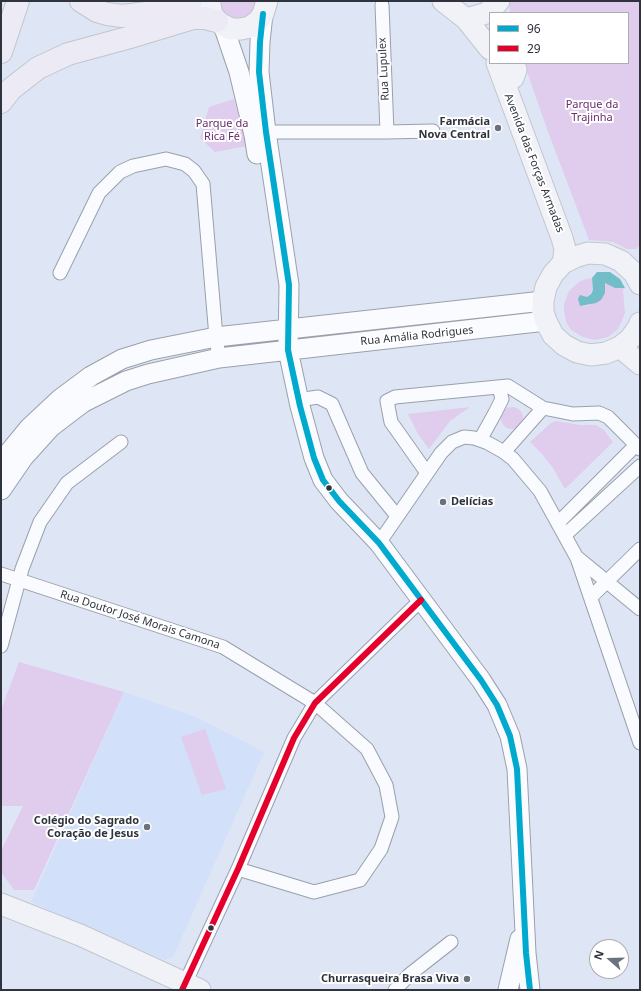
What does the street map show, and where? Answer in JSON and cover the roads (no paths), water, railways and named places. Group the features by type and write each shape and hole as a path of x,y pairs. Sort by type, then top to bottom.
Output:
{"highway":[{"path":"1,10 4,1"},
{"path":"1,52 18,1"},
{"path":"81,1 97,11 122,16 163,11 191,1"},
{"path":"1,102 11,89 38,68 68,54 193,18 205,18 220,23"}],"main road":[{"path":"209,1 212,14 220,23 231,29 241,29 254,24 268,6"},
{"path":"444,1 473,17 489,47"},
{"path":"473,17 487,13 499,1"},
{"path":"499,1 502,12"},
{"name":"Avenida das Forças Armadas","path":"497,64 562,238 565,249 563,263"},
{"name":"Avenida das Forças Armadas","path":"511,68 572,234 578,246 588,253"},
{"path":"638,275 621,261 605,254 588,253 563,263 549,280 543,301 546,322 553,334 564,345 577,352 591,355 606,353 620,347 630,339 639,328"},
{"path":"620,347 640,364"},
{"path":"1,904 80,935 189,988"}],"street":[{"path":"268,6 260,42 259,72 288,285 288,350 298,400 314,458 323,480 339,501 379,543 481,680 497,705 510,736 517,770 524,918 530,990"},
{"name":"Rua Lupulex","path":"382,6 387,132"},
{"path":"220,23 233,53 254,135 277,287 288,329"},
{"path":"233,53 244,65 248,74 252,95 255,99 263,101"},
{"path":"266,132 433,131"},
{"path":"60,273 99,193 120,172 133,166 166,159 185,164 194,171 203,184 219,358"},
{"name":"Rua Amália Rodrigues","path":"1,462 29,428 60,399 91,376 122,359 151,350 216,337 543,301"},
{"name":"Rua Amália Rodrigues","path":"1,490 23,458 51,427 84,402 126,381 148,374 219,358 546,322"},
{"path":"427,473 390,422 387,401 395,397 508,386 543,408 573,414 599,413 608,417 638,447 558,523"},
{"path":"480,440 502,399 499,387"},
{"path":"298,400 318,397 332,404 362,474 397,516"},
{"path":"504,452 543,408"},
{"path":"379,543 441,453 452,442 464,437 480,440 504,452 513,459 540,491 577,558 640,743"},
{"path":"1,646 22,569 40,522 67,483 121,442"},
{"path":"565,535 640,466"},
{"path":"591,597 640,549"},
{"path":"577,558 640,609"},
{"name":"Rua Doutor José Morais Camona","path":"1,574 223,647 315,703 367,749 386,785 392,817 381,849 360,880 314,892 238,869"},
{"path":"189,988 294,738 315,703 421,600"},
{"path":"508,990 524,918"},
{"path":"395,990 409,975 451,942"}],"water":[{"path":"597,272 610,272 620,279 625,288 615,288 605,283 605,293 601,300 596,303 580,306 578,299 580,295 587,297 591,294 593,290 592,278"}],"place":[{"name":"Farmácia Nova Central","path":"498,128"},
{"name":"Delícias","path":"443,502"},
{"name":"Colégio do Sagrado Coração de Jesus","path":"147,827"},
{"name":"Churrasqueira Brasa Viva","path":"467,979"}],"park label":[{"name":"Parque da Trajinha","path":"592,111"},
{"name":"Parque da Rica Fé","path":"222,130"}]}
